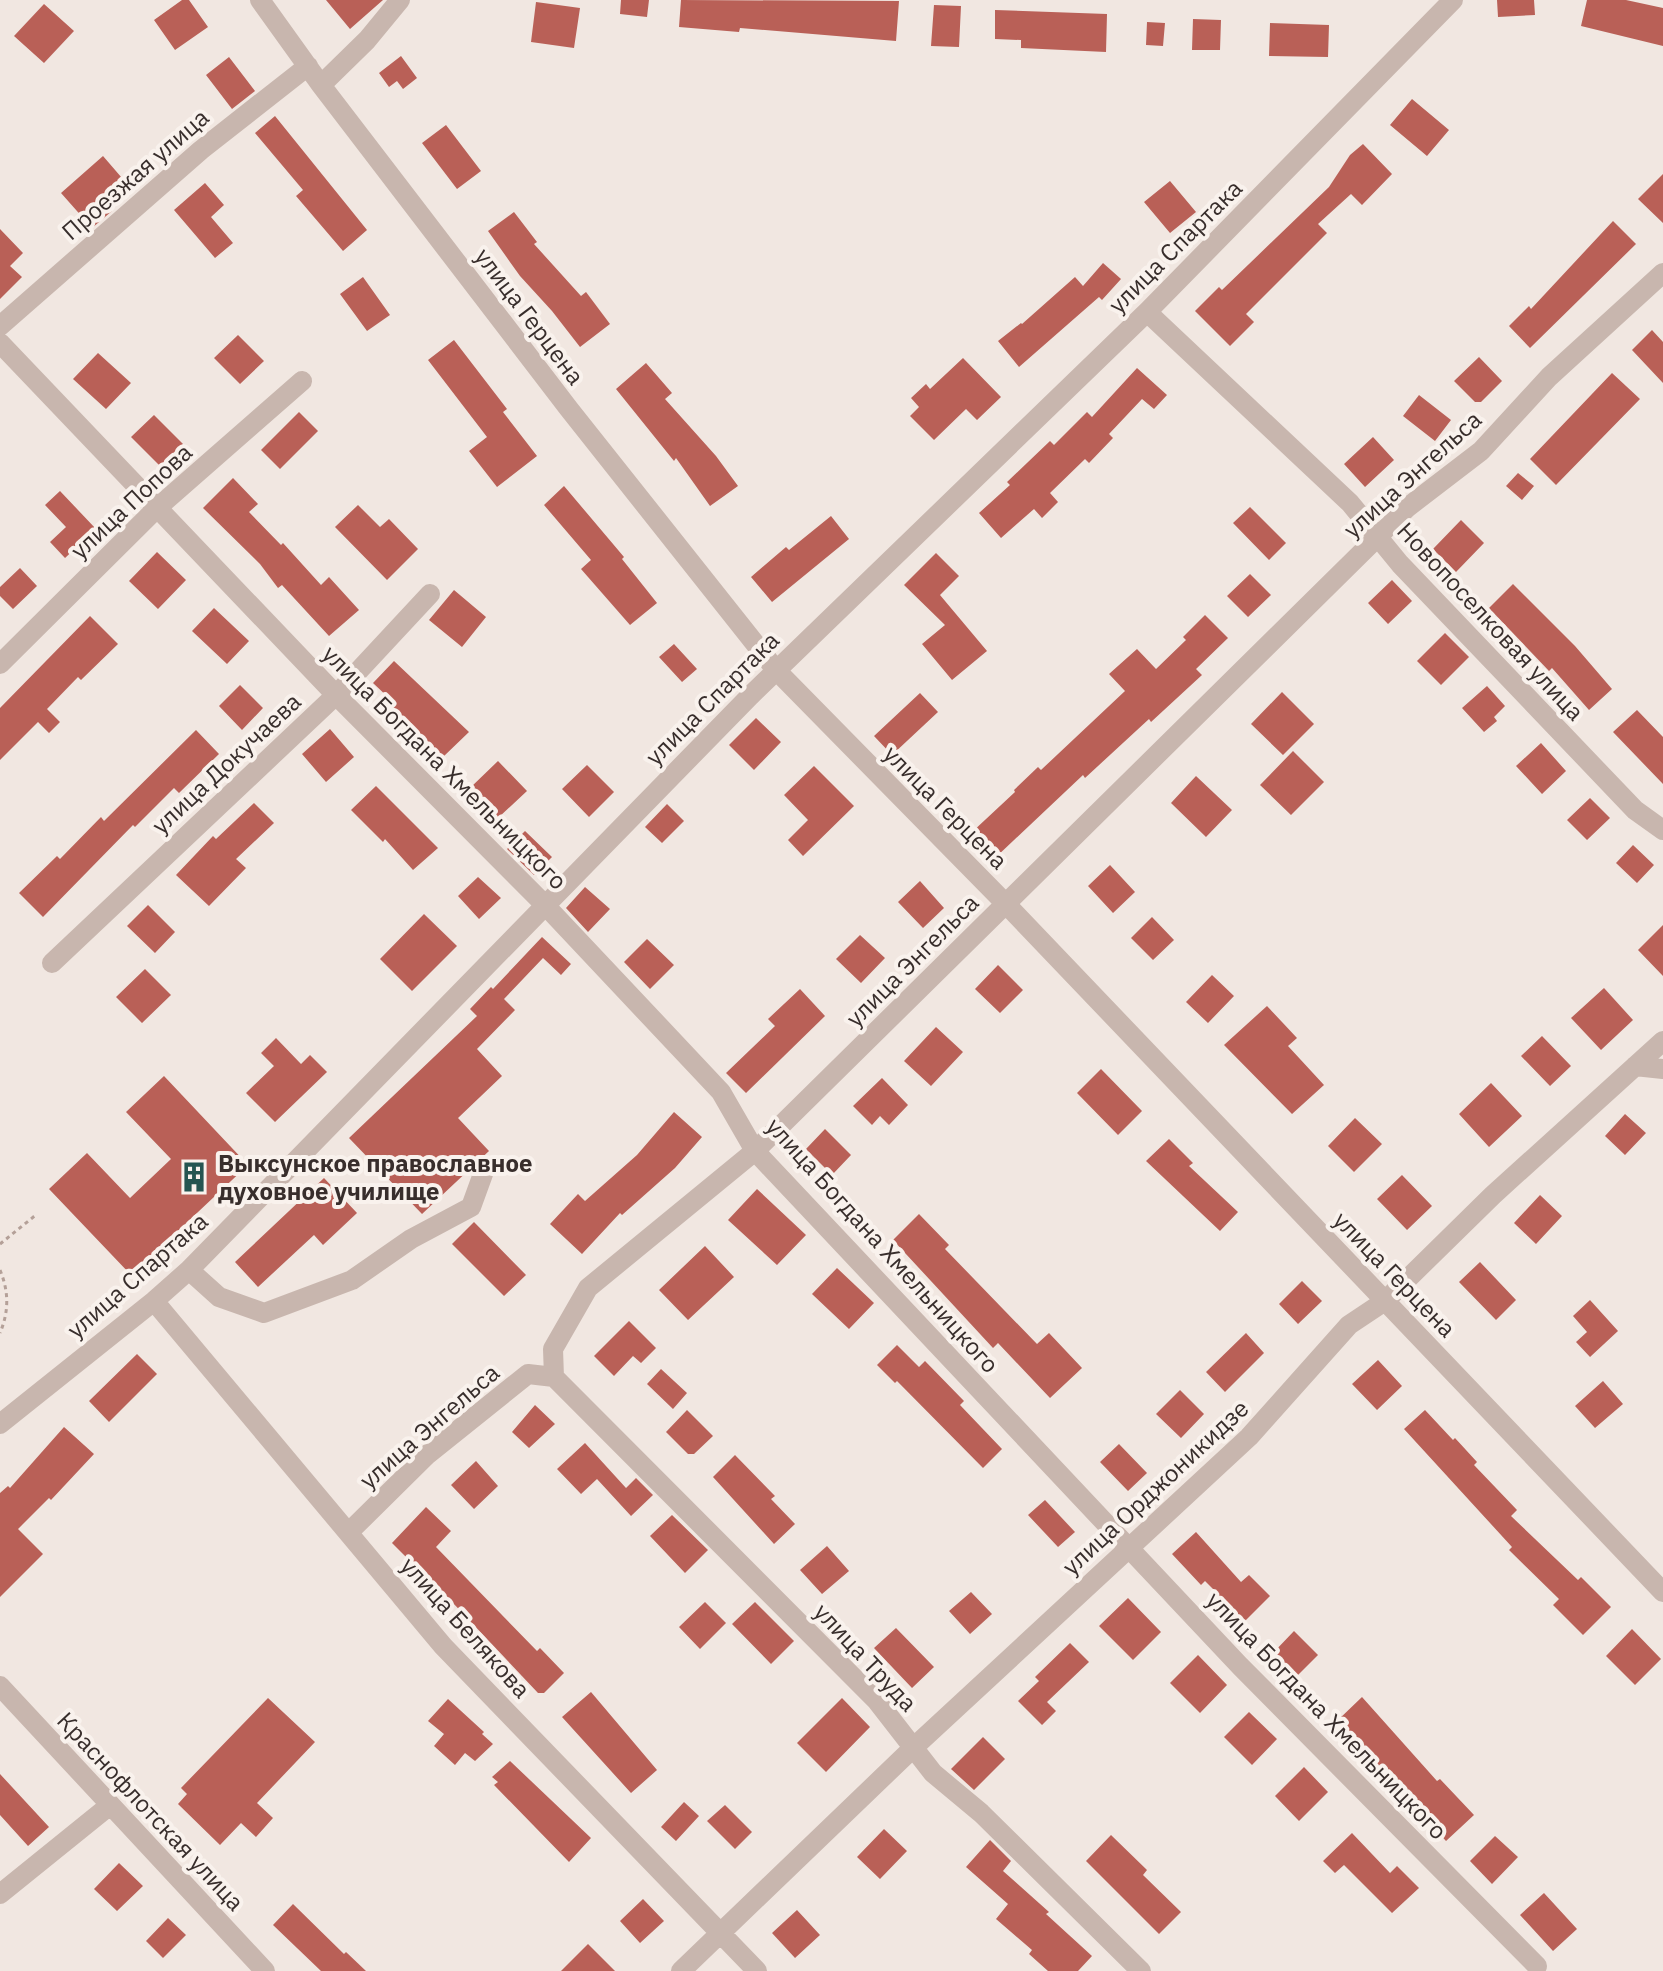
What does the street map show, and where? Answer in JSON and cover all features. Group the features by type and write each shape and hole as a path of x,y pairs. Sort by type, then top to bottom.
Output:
{"street":[{"name":"улица Герцена","path":"260,0 321,85 569,409 776,670 1006,904 1663,1592"},
{"path":"321,85 367,40 400,0"},
{"name":"улица Спартака","path":"0,1424 189,1270 776,670 1147,312 1453,0"},
{"name":"Проезжая улица","path":"0,326 201,150 308,66"},
{"name":"улица Энгельса","path":"349,1532 427,1455 528,1374 554,1377 553,1349 588,1288 755,1151 1408,507 1481,451 1549,377 1663,273"},
{"name":"Новопоселковая улица","path":"1147,312 1350,503 1376,538 1635,810 1663,830"},
{"name":"улица Богдана Хмельницкого","path":"0,343 336,695 544,904 721,1092 755,1151 1240,1666 1537,1966"},
{"name":"улица Попова","path":"0,664 157,508 302,381"},
{"name":"улица Докучаева","path":"52,963 336,695 430,594"},
{"name":"улица Орджоникидзе","path":"681,1971 913,1748 1249,1437 1349,1325 1385,1301 1493,1195 1663,1041"},
{"path":"1635,1066 1663,1069"},
{"path":"189,1270 219,1297 264,1313 352,1280 411,1239 471,1207 483,1174"},
{"name":"улица Белякова","path":"154,1301 443,1646 723,1932 757,1971"},
{"name":"улица Труда","path":"554,1377 877,1701 933,1773 981,1813 1141,1971"},
{"name":"Краснофлотская улица","path":"0,1686 265,1971"},
{"path":"0,1894 109,1806"}],"path":[{"path":"0,1244 37,1214"},
{"path":"0,1270 7,1294 7,1308 0,1333"}],"building":[{"path":"182,0 189,0 208,27 175,50 154,20"},
{"path":"326,0 383,0 350,29"},
{"path":"621,0 649,0 647,17 620,14"},
{"path":"681,0 899,1 896,41 740,28 739,32 679,27"},
{"path":"1497,0 1534,0 1535,15 1498,17"},
{"path":"1587,0 1626,0 1663,8 1663,46 1581,26"},
{"path":"536,2 580,8 574,48 531,42"},
{"path":"44,4 74,31 44,63 14,36"},
{"path":"934,5 961,6 959,47 931,46"},
{"path":"995,10 1107,14 1106,52 1021,48 1021,40 995,39"},
{"path":"1193,19 1221,20 1220,50 1192,50"},
{"path":"1147,22 1165,23 1163,46 1146,45"},
{"path":"1270,23 1329,25 1328,57 1269,56"},
{"path":"401,56 417,78 403,89 397,81 389,87 379,73"},
{"path":"229,57 255,91 232,109 206,75"},
{"path":"1412,99 1449,130 1427,156 1390,125"},
{"path":"275,116 367,230 343,251 296,196 303,190 255,133"},
{"path":"446,125 481,171 457,189 422,143"},
{"path":"1363,144 1392,174 1362,205 1351,194 1318,224 1327,233 1246,314 1254,322 1230,346 1195,311 1219,287 1222,290 1329,187 1350,155"},
{"path":"103,156 128,185 106,205 112,211 92,228 61,193"},
{"path":"1663,174 1663,223 1638,199"},
{"path":"1170,181 1196,212 1170,233 1144,202"},
{"path":"205,183 224,205 211,217 233,243 215,258 174,210"},
{"path":"514,212 537,242 534,244 581,296 586,292 610,324 580,347 520,276 488,231"},
{"path":"1613,221 1636,244 1530,348 1509,326 1529,306 1531,309"},
{"path":"0,229 23,253 10,266 22,277 0,299"},
{"path":"1103,263 1121,279 1102,300 1099,297 1019,367 998,341 1075,277 1083,286"},
{"path":"363,277 390,315 367,331 340,294"},
{"path":"1652,330 1663,342 1663,383 1632,350"},
{"path":"238,335 264,361 240,384 214,358"},
{"path":"454,340 507,409 503,412 537,456 497,487 469,451 487,437 428,360"},
{"path":"98,353 131,383 106,409 73,379"},
{"path":"1479,357 1502,381 1481,402 1475,402 1454,381"},
{"path":"963,358 1001,397 977,420 966,409 934,440 910,416 919,407 911,398 926,384 930,389"},
{"path":"646,363 672,393 665,399 716,456 738,486 710,506 676,458 674,461 616,389"},
{"path":"1137,368 1167,395 1154,409 1142,399 1109,434 1113,438 1089,463 1085,459 1050,493 1058,502 1042,518 1034,509 1001,538 979,513 1010,485 1007,482 1050,441 1054,445 1087,412 1092,417"},
{"path":"1612,373 1640,399 1556,485 1530,459"},
{"path":"1419,395 1451,420 1435,441 1403,416"},
{"path":"299,412 318,431 280,469 261,450"},
{"path":"154,415 183,444 160,466 131,437"},
{"path":"1373,437 1394,460 1365,487 1344,464"},
{"path":"1518,473 1534,486 1522,500 1506,486"},
{"path":"233,478 258,504 249,512 281,545 283,543 321,585 329,577 359,610 329,636 282,585 278,588 260,564 203,508"},
{"path":"564,486 624,557 622,559 657,603 630,625 581,569 591,560 544,505"},
{"path":"60,491 96,529 65,558 50,542 66,527 45,505"},
{"path":"358,505 380,527 389,519 418,549 387,580 335,527"},
{"path":"1250,507 1286,543 1269,560 1233,523"},
{"path":"831,516 849,539 772,602 751,577 786,547 789,550"},
{"path":"1461,520 1484,543 1456,572 1433,549"},
{"path":"157,552 186,580 158,609 129,581"},
{"path":"936,553 959,576 940,595 987,651 952,680 922,644 945,625 904,585"},
{"path":"20,568 37,586 13,609 0,596 0,587"},
{"path":"1250,574 1271,595 1248,617 1227,596"},
{"path":"1392,580 1412,601 1388,624 1368,603"},
{"path":"1513,584 1575,646 1612,689 1589,710 1552,668 1549,671 1489,608"},
{"path":"454,590 486,617 462,647 429,620"},
{"path":"214,608 249,641 227,664 192,631"},
{"path":"1205,615 1228,638 1196,669 1202,675 1085,778 1083,775 995,858 971,833 1038,767 1041,770 1125,691 1109,674 1137,649 1156,669 1186,640 1183,637"},
{"path":"90,616 118,644 81,680 78,677 47,709 60,722 49,733 38,722 0,760 0,708"},
{"path":"1445,633 1469,657 1441,685 1417,661"},
{"path":"674,644 697,669 682,682 659,657"},
{"path":"394,661 469,732 443,757 410,724 406,727 385,707 391,700 373,683"},
{"path":"240,685 263,708 242,730 219,706"},
{"path":"1487,686 1505,706 1494,717 1497,721 1484,732 1462,708"},
{"path":"1282,692 1314,724 1283,755 1251,724"},
{"path":"920,693 938,712 892,755 874,736"},
{"path":"1637,710 1663,737 1663,784 1613,732"},
{"path":"756,718 781,742 754,770 729,745"},
{"path":"330,729 354,757 326,782 302,754"},
{"path":"196,730 219,754 179,793 174,788 135,827 133,825 43,917 19,893 57,856 60,859 101,817 104,821"},
{"path":"1541,743 1566,771 1542,794 1516,766"},
{"path":"1293,751 1324,782 1291,815 1260,785"},
{"path":"498,761 527,791 498,818 470,788"},
{"path":"587,765 614,792 589,817 562,789"},
{"path":"814,766 854,806 803,856 788,840 808,820 784,795"},
{"path":"1196,776 1232,810 1206,837 1171,803"},
{"path":"376,786 438,848 413,870 385,839 383,842 351,810"},
{"path":"1590,798 1610,818 1587,840 1567,820"},
{"path":"254,803 274,823 236,859 246,868 209,906 176,875 213,836 216,839"},
{"path":"667,804 684,821 662,843 645,827"},
{"path":"525,831 552,857 534,875 507,849"},
{"path":"1633,845 1654,865 1637,883 1616,863"},
{"path":"1110,865 1135,892 1113,913 1088,886"},
{"path":"478,877 501,898 479,919 458,896"},
{"path":"920,881 944,908 923,928 898,902"},
{"path":"585,887 610,909 588,932 566,908"},
{"path":"148,905 175,932 155,953 127,926"},
{"path":"424,914 457,946 412,991 380,959"},
{"path":"1152,917 1174,940 1153,960 1131,938"},
{"path":"1663,925 1663,976 1638,950"},
{"path":"860,935 885,958 861,983 836,959"},
{"path":"542,937 571,964 561,975 543,958 504,999 515,1010 477,1049 502,1076 458,1118 489,1151 422,1214 349,1138 477,1016 470,1009"},
{"path":"647,939 674,965 650,989 624,962"},
{"path":"998,965 1023,990 1000,1013 975,989"},
{"path":"145,969 171,995 142,1023 116,997"},
{"path":"1212,975 1234,996 1208,1023 1186,1002"},
{"path":"1604,988 1633,1020 1601,1050 1571,1018"},
{"path":"800,989 825,1016 746,1093 726,1073 775,1026 768,1019"},
{"path":"1267,1006 1297,1038 1288,1046 1324,1085 1292,1114 1224,1045"},
{"path":"936,1027 963,1052 931,1086 904,1061"},
{"path":"1542,1036 1571,1066 1550,1086 1521,1056"},
{"path":"276,1038 301,1064 310,1055 327,1072 275,1122 246,1093 274,1066 261,1053"},
{"path":"1101,1069 1142,1111 1118,1135 1077,1093"},
{"name":"Выксунское православное духовное училище","path":"164,1076 248,1165 131,1275 49,1189 87,1153 130,1198 171,1159 126,1112"},
{"path":"882,1078 908,1105 889,1125 880,1116 872,1125 853,1106"},
{"path":"1491,1083 1522,1116 1489,1147 1459,1114"},
{"path":"674,1112 702,1137 675,1168 622,1215 620,1213 582,1254 550,1224 578,1194 585,1201 637,1155"},
{"path":"1625,1114 1646,1133 1625,1155 1605,1136"},
{"path":"1355,1118 1382,1144 1354,1172 1328,1146"},
{"path":"825,1129 851,1155 832,1175 806,1149"},
{"path":"1169,1139 1193,1163 1189,1166 1238,1212 1220,1231 1146,1161"},
{"path":"1402,1175 1432,1206 1407,1230 1377,1199"},
{"path":"324,1178 357,1213 323,1245 314,1235 258,1287 235,1262"},
{"path":"757,1189 806,1235 777,1265 728,1220"},
{"path":"1540,1195 1562,1216 1536,1244 1514,1223"},
{"path":"919,1214 949,1245 945,1249 1037,1344 1049,1333 1082,1368 1050,1398 998,1343 993,1348 893,1240"},
{"path":"474,1222 526,1275 504,1296 452,1244"},
{"path":"705,1246 734,1277 688,1320 659,1290"},
{"path":"1480,1262 1516,1300 1496,1320 1459,1282"},
{"path":"837,1268 874,1303 849,1329 812,1294"},
{"path":"1302,1281 1322,1301 1298,1324 1279,1304"},
{"path":"1590,1300 1618,1331 1590,1357 1576,1342 1587,1332 1573,1316"},
{"path":"629,1321 656,1348 641,1363 633,1356 614,1376 594,1356"},
{"path":"1246,1333 1264,1353 1225,1392 1206,1372"},
{"path":"897,1345 919,1367 925,1361 964,1401 960,1405 1002,1449 983,1468 897,1381 895,1383 877,1365"},
{"path":"137,1354 157,1374 109,1422 89,1401"},
{"path":"1378,1360 1402,1386 1377,1410 1352,1384"},
{"path":"661,1369 687,1393 673,1409 647,1384"},
{"path":"1603,1381 1623,1404 1595,1428 1575,1406"},
{"path":"1180,1390 1204,1414 1181,1438 1156,1414"},
{"path":"535,1405 555,1424 529,1448 512,1432"},
{"path":"687,1410 713,1436 694,1454 688,1454 666,1432"},
{"path":"1425,1410 1453,1440 1455,1438 1477,1462 1474,1465 1517,1510 1511,1516 1611,1607 1583,1635 1553,1605 1559,1599 1509,1550 1512,1547 1404,1429"},
{"path":"64,1427 94,1454 51,1500 49,1498 18,1529 43,1554 0,1597 0,1493 8,1486 10,1488"},
{"path":"585,1443 626,1488 636,1478 653,1495 631,1516 597,1479 581,1494 557,1469"},
{"path":"1119,1444 1147,1473 1128,1491 1100,1462"},
{"path":"735,1455 775,1496 771,1499 795,1524 774,1544 713,1477"},
{"path":"476,1461 498,1486 474,1509 451,1485"},
{"path":"1045,1500 1075,1532 1058,1547 1028,1515"},
{"path":"426,1507 451,1531 436,1547 537,1651 540,1648 564,1673 544,1693 538,1693 418,1566 392,1543"},
{"path":"672,1515 708,1550 685,1573 650,1536"},
{"path":"1196,1532 1241,1582 1249,1575 1270,1596 1245,1621 1205,1581 1201,1585 1172,1554"},
{"path":"827,1546 849,1571 822,1594 800,1570"},
{"path":"971,1592 992,1614 970,1634 949,1611"},
{"path":"1128,1598 1161,1632 1133,1660 1099,1626"},
{"path":"705,1602 726,1623 700,1649 679,1627"},
{"path":"755,1602 794,1641 771,1664 732,1624"},
{"path":"896,1628 934,1667 912,1688 874,1648"},
{"path":"1632,1629 1661,1659 1635,1685 1606,1656"},
{"path":"1294,1631 1318,1655 1297,1676 1273,1653"},
{"path":"1070,1643 1089,1662 1047,1702 1056,1711 1042,1725 1018,1701 1039,1681 1035,1677"},
{"path":"1198,1655 1227,1685 1200,1713 1170,1683"},
{"path":"591,1692 657,1770 631,1793 562,1717"},
{"path":"1362,1697 1437,1781 1440,1779 1474,1815 1446,1841 1337,1721"},
{"path":"268,1698 315,1742 257,1803 273,1818 256,1837 241,1823 220,1845 178,1804 187,1794 181,1788"},
{"path":"842,1698 870,1727 826,1772 797,1743"},
{"path":"448,1699 493,1744 475,1761 465,1753 455,1765 434,1746 444,1734 428,1721"},
{"path":"1249,1712 1277,1739 1252,1765 1224,1737"},
{"path":"983,1737 1005,1759 974,1790 951,1769"},
{"path":"510,1761 591,1838 569,1862 494,1785 498,1782 492,1777"},
{"path":"1304,1767 1328,1792 1299,1821 1275,1796"},
{"path":"0,1774 49,1827 28,1846 0,1815"},
{"path":"684,1802 699,1816 676,1841 661,1827"},
{"path":"725,1805 752,1832 735,1849 707,1821"},
{"path":"884,1829 907,1851 880,1879 857,1857"},
{"path":"1352,1833 1390,1873 1397,1866 1419,1888 1392,1913 1344,1865 1335,1873 1323,1861"},
{"path":"1111,1835 1147,1870 1143,1875 1181,1912 1159,1934 1086,1861"},
{"path":"1495,1836 1518,1857 1492,1884 1470,1861"},
{"path":"990,1840 1011,1861 1003,1871 1092,1956 1078,1971 1048,1971 1029,1954 1032,1950 996,1919 1008,1904 966,1867"},
{"path":"119,1863 143,1886 117,1911 94,1889"},
{"path":"1544,1893 1577,1929 1553,1951 1520,1915"},
{"path":"643,1899 664,1921 640,1943 620,1921"},
{"path":"293,1904 366,1971 321,1971 273,1925"},
{"path":"797,1910 820,1935 795,1958 772,1933"},
{"path":"168,1918 186,1935 163,1958 146,1941"},
{"path":"588,1944 615,1971 561,1971"}],"place":[{"name":"Выксунское православное духовное училище","path":"194,1177"}]}
